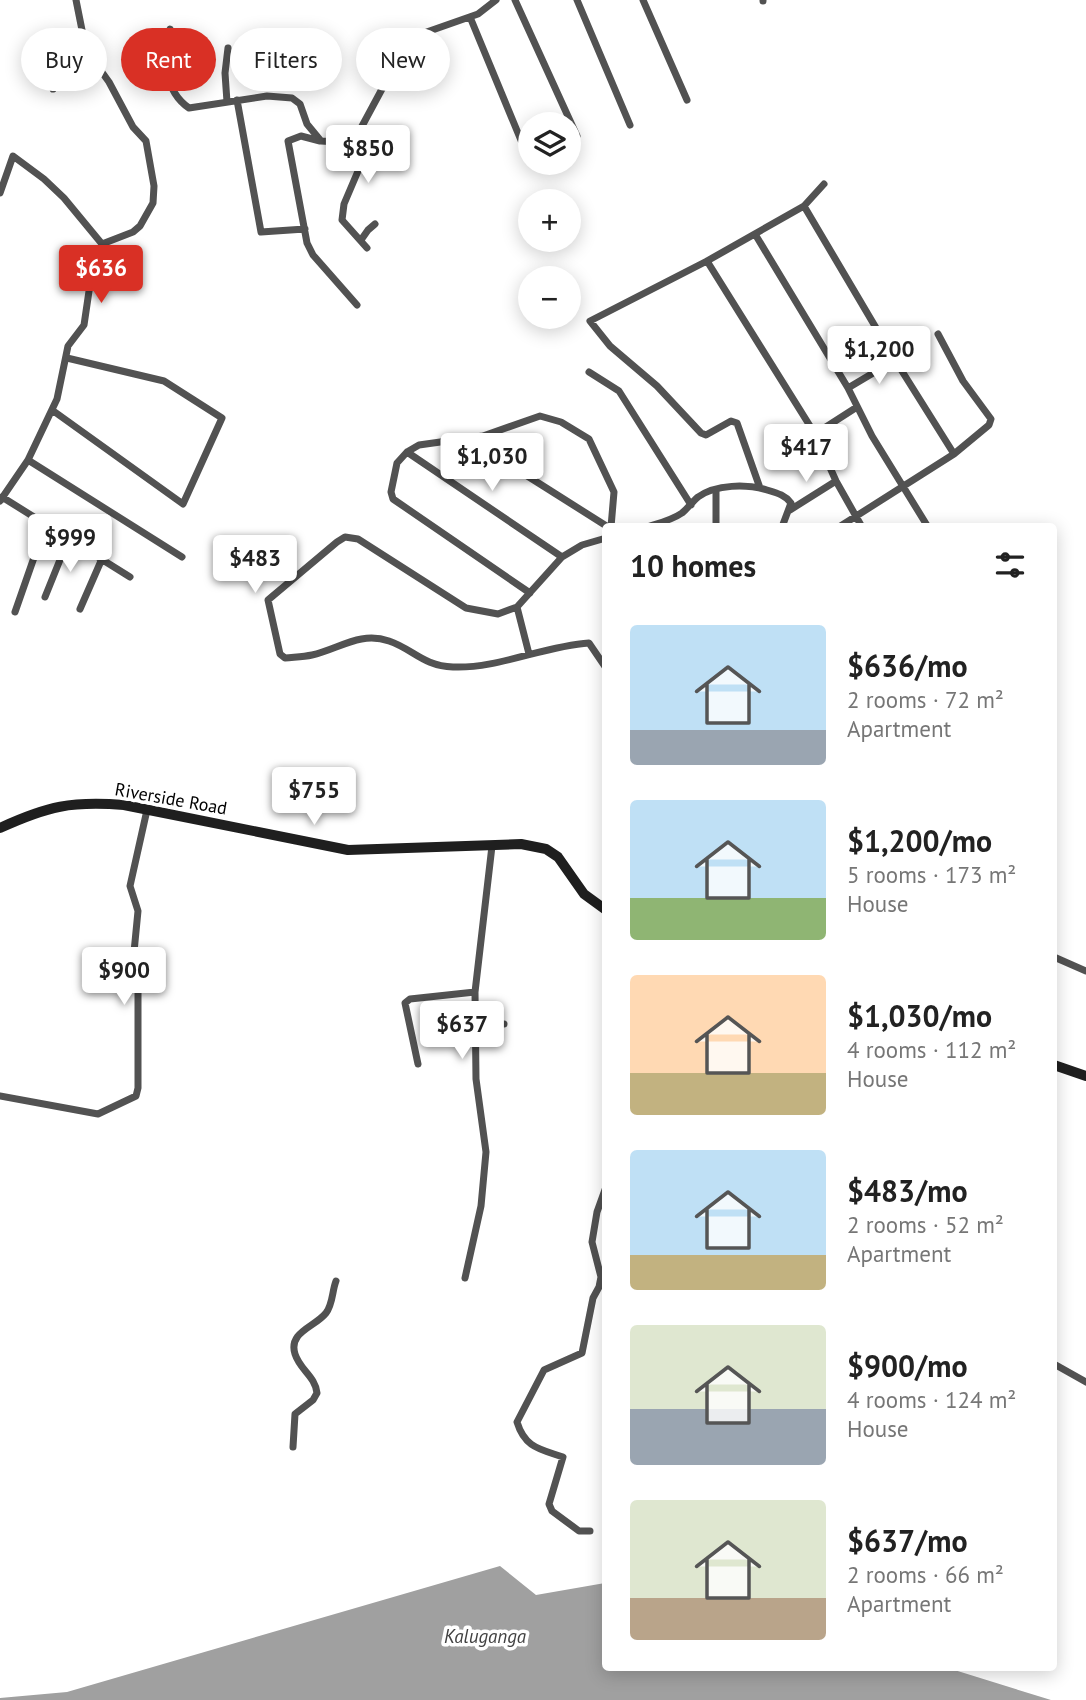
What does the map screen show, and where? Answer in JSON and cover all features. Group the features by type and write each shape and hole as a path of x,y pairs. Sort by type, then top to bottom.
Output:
{"street":[{"path":"76,0 82,28"},
{"path":"515,0 566,112"},
{"path":"577,0 629,125"},
{"path":"643,0 687,100"},
{"path":"356,305 313,256 307,243 288,141 301,136 337,142 351,135 361,128 389,76 421,34 478,14 492,1"},
{"path":"470,17 518,133"},
{"path":"227,102 225,73 228,48"},
{"path":"107,79 134,127 146,141 154,186 153,203 140,226 133,232 103,244 93,264 84,325 68,346 52,410 28,460 1,499 130,577"},
{"path":"173,91 177,100 188,108 267,96 292,98 300,104 307,124 321,141"},
{"path":"237,100 261,232 305,229"},
{"path":"351,135 364,157 344,204 342,220 367,248"},
{"path":"0,193 13,156 64,198 103,244"},
{"path":"760,488 737,423 731,421 706,435 701,433 642,372 610,346 590,321 707,261 804,206 824,184"},
{"path":"804,206 954,454"},
{"path":"361,240 375,224"},
{"path":"755,233 926,523"},
{"path":"707,261 815,434 836,481 860,523"},
{"path":"846,523 954,454 982,433 991,419 963,381 938,334"},
{"path":"52,410 183,504 222,418 164,381 67,358"},
{"path":"848,388 895,360"},
{"path":"589,372 619,391 691,505"},
{"path":"815,434 857,407"},
{"path":"530,593 393,499 391,492 397,463 407,452 419,445 483,436 540,416 561,422 589,439 614,492 610,523"},
{"path":"483,436 491,453 603,523"},
{"path":"407,452 562,557"},
{"path":"28,460 182,557"},
{"path":"790,510 836,481"},
{"path":"667,523 699,497 716,490 740,486 760,488 787,498 791,503 784,523"},
{"path":"716,490 716,523"},
{"path":"15,612 45,526"},
{"path":"602,539 582,545 562,557 517,607 498,614 466,608 358,539 345,537 268,600 280,654 285,658 314,654 352,639 362,638 389,641 420,659 452,667 476,666 568,644 589,643 602,662"},
{"path":"46,597 68,540"},
{"path":"80,609 101,561"},
{"path":"517,607 529,654"},
{"name":"Riverside Road","path":"0,828 53,807 99,803 348,850 521,844 547,849 558,857 584,894 602,907"},
{"path":"0,1096 98,1114 136,1096 138,980 141,959 134,952 138,911 130,886 147,810"},
{"path":"465,1278 479,1216 486,1152 476,1079 475,992 492,846"},
{"path":"1057,958 1086,971"},
{"path":"418,1064 405,1003 410,999 475,992"},
{"path":"475,1022 505,1024"},
{"path":"1057,1066 1086,1076"},
{"path":"590,1531 579,1531 552,1511 549,1504 563,1457 530,1445 521,1437 517,1422 544,1370 583,1353 593,1298 601,1277 592,1242 602,1198"},
{"path":"293,1447 295,1414 313,1400 317,1393 314,1381 296,1358 294,1342 299,1334 326,1313 336,1281"},
{"path":"1057,1366 1086,1382"}],"water":[{"name":"Kaluganga","path":"500,1566 536,1595 602,1584 602,1671 958,1671 1051,1700 0,1700 67,1692"}]}
